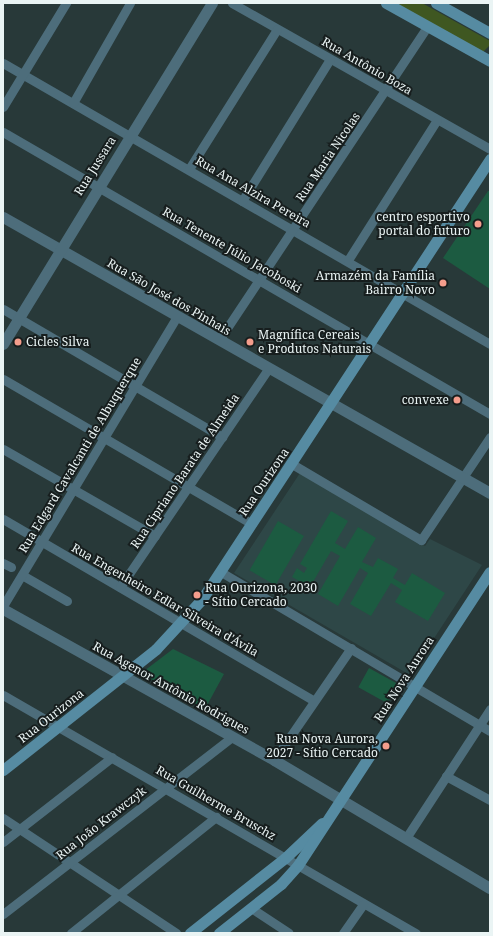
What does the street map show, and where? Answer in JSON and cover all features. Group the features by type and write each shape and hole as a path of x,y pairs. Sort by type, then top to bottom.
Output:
{"main road":[{"path":"386,3 490,61"},
{"path":"436,3 490,33"},
{"name":"Rua Ourizona","path":"3,770 122,676 183,623 221,572 330,403 405,293 490,159"},
{"name":"Rua Nova Aurora","path":"219,933 281,884 298,865 490,572"},
{"name":"Rua Nova Aurora","path":"190,933 285,858 341,801"}],"street":[{"path":"3,107 66,3"},
{"path":"73,103 130,3"},
{"name":"Rua Jussara","path":"3,344 59,249 212,3"},
{"name":"Rua Antônio Boza","path":"232,3 490,149"},
{"name":"Rua Maria Nicolas","path":"219,340 387,91 428,26"},
{"path":"189,169 277,29"},
{"path":"242,201 330,59"},
{"name":"Rua Ana Alzira Pereira","path":"3,63 189,169 242,201 348,260 490,344"},
{"path":"348,260 437,120"},
{"name":"Rua Tenente Júlio Jacoboski","path":"3,132 371,343 490,414"},
{"name":"Rua São José dos Pinhais","path":"3,217 490,493"},
{"path":"3,309 136,385 222,437"},
{"name":"Rua Edgard Cavalcanti de Albuquerque","path":"3,608 177,316"},
{"name":"Rua Cipriano Barata de Almeida","path":"120,587 269,368"},
{"path":"3,379 252,524"},
{"path":"292,464 421,540 464,478 490,437"},
{"path":"3,449 155,536"},
{"name":"Rua Engenheiro Edlar Silveira d'Ávila","path":"3,519 314,701"},
{"path":"221,572 415,685 490,731"},
{"path":"22,575 67,601"},
{"name":"Rua Agenor Antônio Rodrigues","path":"3,608 274,760 490,888"},
{"path":"274,760 351,648"},
{"name":"Rua Guilherme Bruschz","path":"3,694 363,904 416,933"},
{"path":"406,838 490,708"},
{"name":"Rua João Krawczyk","path":"3,914 232,737"},
{"path":"3,842 112,757"},
{"path":"446,776 490,800"},
{"path":"71,933 216,817"},
{"path":"3,818 176,933"},
{"path":"343,933 363,904"},
{"path":"251,908 289,933"}],"shaded area":[{"path":"300,473 425,546 430,539 482,565 410,675 234,573"}],"green space":[{"path":"394,3 422,3 490,41 490,45 483,52"}],"building":[{"name":"centro esportivo portal do futuro","path":"488,191 490,191 490,289 443,258"},
{"path":"331,511 348,521 335,543 345,549 358,527 376,538 362,562 373,567 378,558 398,569 393,578 405,585 412,573 445,593 428,621 395,602 402,590 391,583 371,616 350,604 368,573 360,568 338,606 318,594 340,556 331,551 310,587 292,577 297,568 304,573 307,568 300,564"},
{"path":"278,521 304,536 275,585 250,570"},
{"path":"173,649 224,674 205,709 140,674"},
{"path":"369,668 398,684 387,703 358,687"}],"place":[{"name":"centro esportivo portal do futuro","path":"478,224"},
{"name":"Armazém da Família Bairro Novo","path":"443,283"},
{"name":"Cicles Silva","path":"18,342"},
{"name":"Magnífica Cereais e Produtos Naturais","path":"250,342"},
{"name":"convexe","path":"457,400"},
{"name":"Rua Ourizona, 2030 - Sítio Cercado","path":"197,595"},
{"name":"Rua Nova Aurora, 2027 - Sítio Cercado","path":"386,746"}]}
